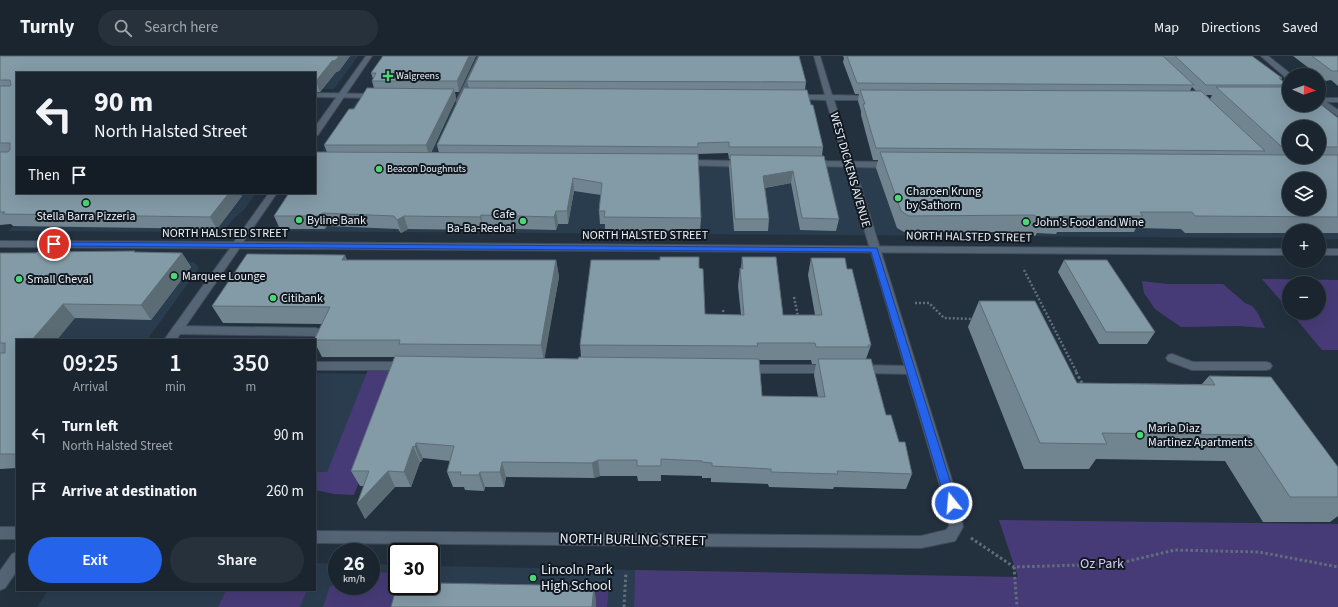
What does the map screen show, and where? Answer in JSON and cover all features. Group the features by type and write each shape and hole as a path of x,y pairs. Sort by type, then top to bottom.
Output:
{"street":[{"path":"316,132 369,56"},
{"path":"458,106 481,56"},
{"name":"WEST DICKENS AVENUE","path":"816,56 952,503 953,532"},
{"path":"1264,56 1282,70"},
{"path":"316,95 387,96"},
{"path":"785,97 882,98"},
{"path":"1326,99 1338,100"},
{"path":"1326,105 1338,114"},
{"path":"676,163 755,164"},
{"path":"802,164 904,165"},
{"path":"171,339 272,194"},
{"name":"NORTH HALSTED STREET","path":"0,244 1282,252"},
{"path":"1326,252 1338,252"},
{"path":"177,330 315,332"},
{"path":"1172,358 1192,366 1266,366"},
{"path":"316,366 418,366"},
{"path":"735,368 911,370"},
{"name":"NORTH BURLING STREET","path":"316,537 921,542 953,532"},
{"path":"0,533 16,533"},
{"path":"0,583 16,560"}],"path":[{"path":"1024,270 1085,390"},
{"path":"794,297 798,321"},
{"path":"915,303 929,303 944,318 980,319"},
{"path":"723,310 724,316"},
{"path":"717,316 730,316"},
{"path":"1041,320 1049,320"},
{"path":"953,532 1014,567 1116,564 1175,550 1259,552 1338,568"},
{"path":"1014,567 1017,607"},
{"path":"624,607 626,572"}],"shaded area":[{"path":"280,56 358,56 334,89 316,89 316,72 266,72"},
{"path":"357,101 460,101 433,161 875,167 1338,168 1338,239 1326,239 1326,224 1282,224 1282,238 394,232 405,208 393,232 274,231 295,194 316,194 316,161"},
{"path":"48,194 255,194 244,210 232,220 226,228 215,232 8,231"},
{"path":"18,262 194,262 199,268 148,339 17,339"},
{"path":"316,373 367,374 327,472 316,472"},
{"name":"Lincoln Park High School","path":"316,563 328,564 328,595 380,595 380,564 388,565 388,595 440,595 440,566 635,570 634,607 37,607 47,591 316,591"}],"green space":[{"path":"1262,279 1282,279 1282,302"},
{"path":"1326,280 1338,280 1338,350 1322,350 1297,320 1326,320"},
{"path":"1142,281 1167,284 1223,284 1245,303 1252,306 1257,312 1265,328 1239,326 1181,327 1155,309 1144,293"},
{"path":"368,370 401,371 354,495 334,494 316,490 316,472 327,472"},
{"name":"Oz Park","path":"999,520 1338,524 1338,607 634,607 635,570 1018,577"},
{"path":"380,572 388,573 388,595 440,595 440,582 570,585 568,600 404,607 323,607 328,592 328,595 380,595"},
{"path":"588,585 609,585 607,607 596,607 596,600 587,600"},
{"path":"226,591 307,591 300,607 218,607"}],"building":[{"path":"0,56 339,56 336,60 332,61 316,81 316,72 16,72 16,194 228,194 210,217 3,214 5,212 0,212 0,152 8,152 10,150 10,143 0,143 0,86 11,85 10,80 0,80"},
{"path":"383,56 469,56 457,81 372,81 376,73 371,73"},
{"path":"479,56 799,56 806,82 467,81"},
{"path":"847,56 1163,56 1194,85 857,83"},
{"path":"1175,56 1252,56 1282,78 1279,78 1282,81 1282,85 1206,85"},
{"path":"1312,56 1338,56 1338,71 1332,71"},
{"path":"1216,87 1282,87 1282,112 1326,112 1326,109 1338,118 1338,147 1326,147 1326,120 1282,120 1282,147"},
{"path":"367,88 454,89 426,145 324,145 349,109 354,109"},
{"path":"464,88 807,90 811,105 813,105 823,147 729,147 729,142 698,143 698,147 437,145"},
{"path":"860,90 1201,91 1265,151 876,148"},
{"path":"317,152 698,154 701,218 604,217 605,211 599,211 602,183 573,178 567,211 556,211 554,217 481,215 480,217 404,216 397,220 394,216 322,213 320,216 274,216 288,194 316,194"},
{"path":"880,152 1282,155 1282,164 1326,164 1326,155 1338,155 1338,217 1195,216 1192,212 1140,212 1143,216 1063,216 1064,217 1044,217 1043,219 1033,215 909,216 901,211"},
{"path":"730,155 824,156 839,219 802,218 793,171 763,176 769,219 735,219"},
{"path":"135,251 134,252 182,253 141,305 63,304 33,339 16,339 16,454 0,454 0,353 5,353 5,343 0,343 0,253"},
{"path":"247,254 345,255 342,260 556,260 541,345 399,344 400,340 316,340 314,339 330,307 212,306"},
{"path":"660,257 699,257 699,268 703,269 705,314 744,315 740,268 743,269 742,257 776,257 783,315 822,315 811,258 845,258 847,269 852,269 871,345 868,345 869,347 816,347 815,343 757,343 758,346 580,345 591,260 660,260"},
{"path":"1064,260 1107,260 1155,332 1106,332"},
{"path":"979,301 1035,301 1077,383 1215,385 1209,376 1271,377 1338,467 1338,497 1290,497 1249,435 1102,433 1107,444 1040,443"},
{"path":"395,356 578,359 579,357 759,359 762,396 825,397 818,359 871,359 886,415 891,415 899,442 905,442 912,474 837,471 838,474 771,472 771,469 712,466 712,463 702,461 661,459 661,466 637,466 637,460 598,460 592,463 502,462 500,472 480,472 479,475 460,475 461,472 447,472 454,446 416,443 415,447 413,446 404,472 388,471 357,504 369,471 351,471"},
{"path":"440,583 594,586 592,607 391,607 394,595 440,595"}],"place":[{"name":"Walgreens","path":"388,76"},
{"name":"Beacon Doughnuts","path":"379,169"},
{"name":"Charoen Krung by Sathorn","path":"898,198"},
{"name":"Stella Barra Pizzeria","path":"86,203"},
{"name":"Byline Bank","path":"299,220"},
{"name":"Cafe Ba-Ba-Reeba!","path":"523,221"},
{"name":"John's Food and Wine","path":"1026,222"},
{"name":"Marquee Lounge","path":"174,276"},
{"name":"Small Cheval","path":"19,279"},
{"name":"Citibank","path":"273,298"},
{"name":"Maria Diaz Martinez Apartments","path":"1140,435"},
{"name":"Lincoln Park High School","path":"533,578"}],"route":[{"path":"54,244 417,248 874,250 952,503"}]}
